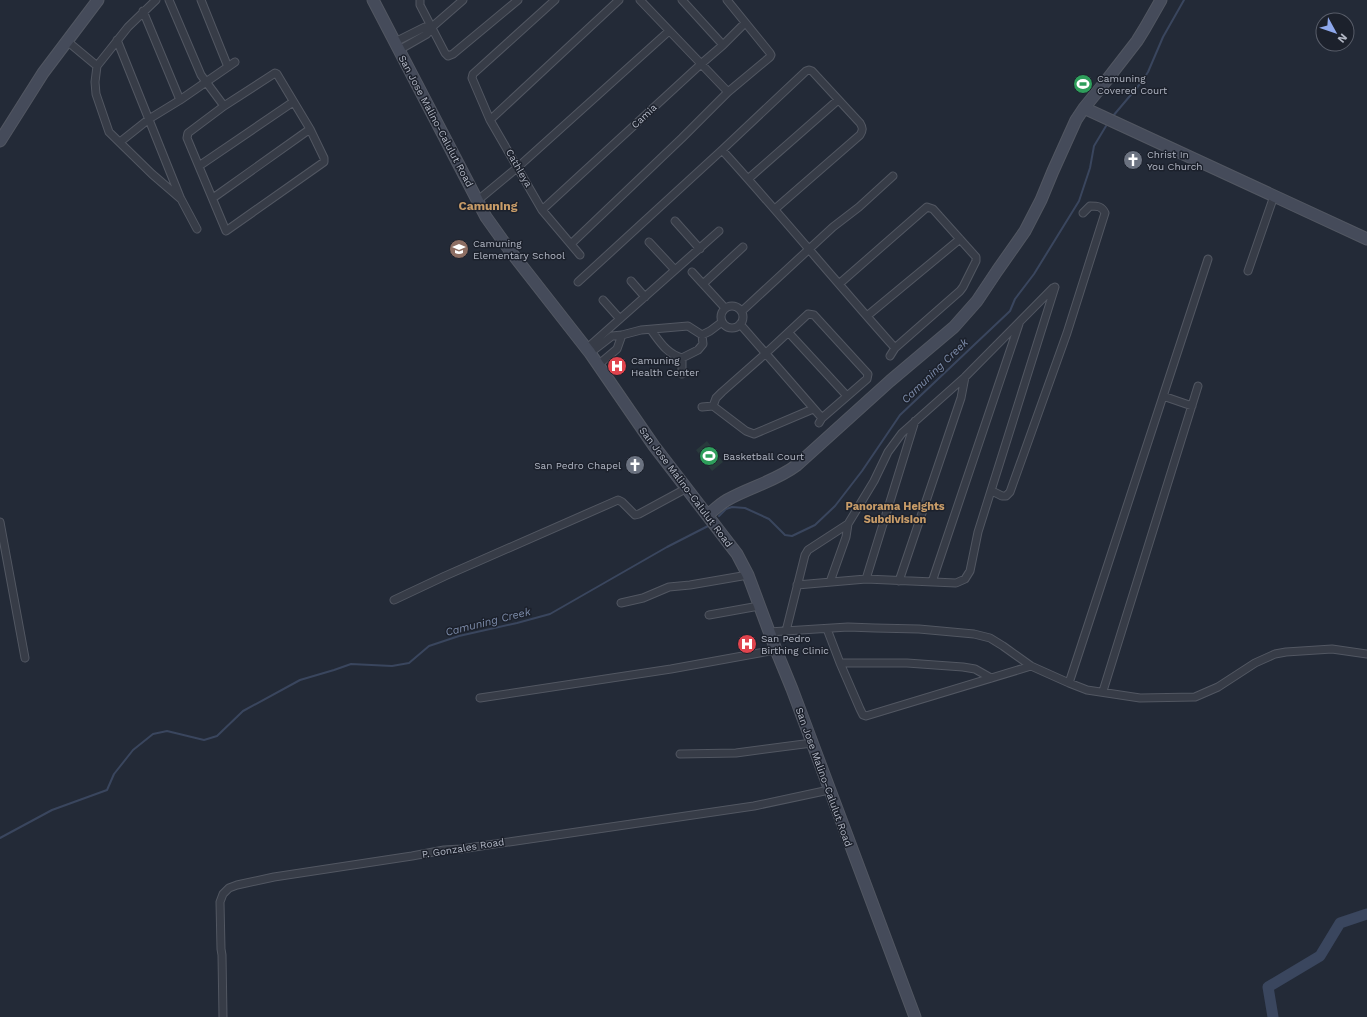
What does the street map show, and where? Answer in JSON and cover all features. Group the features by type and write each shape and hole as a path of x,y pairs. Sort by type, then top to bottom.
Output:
{"main road":[{"path":"0,140 43,73 98,0"},
{"name":"San Jose Malino-Calulut Road","path":"373,0 486,217 501,239 588,351 654,446 737,554 748,575 915,1017"},
{"path":"708,515 726,500 786,474 962,318 977,301 1025,231 1041,200 1072,129 1084,108 1137,41 1161,0"},
{"path":"1084,108 1367,239"}],"street":[{"path":"156,0 143,11 117,40 97,66 95,82 96,94 108,132 180,199"},
{"path":"169,0 201,75 224,106"},
{"path":"201,0 228,67"},
{"path":"420,0 420,5 447,55 451,55 518,0"},
{"path":"397,46 416,41 427,34 432,27 463,0"},
{"name":"Cathleya","path":"555,0 473,74 472,80 490,120 542,210 572,243 580,255"},
{"path":"490,120 620,0"},
{"path":"640,0 728,92"},
{"path":"682,0 723,45"},
{"path":"572,243 728,92 771,55 727,0"},
{"path":"143,11 180,100"},
{"name":"Camia","path":"542,210 723,45 745,23"},
{"path":"397,46 411,34 425,27 432,27"},
{"path":"477,201 518,167 669,31"},
{"path":"411,34 416,41"},
{"path":"117,40 180,199 197,229"},
{"path":"67,41 97,66"},
{"path":"120,142 149,119 180,100 235,62"},
{"path":"578,282 806,71 809,70 812,71 863,127 860,135 775,209"},
{"path":"275,73 293,102 310,129 324,158 324,162 226,231 187,138 188,133 224,106 275,73"},
{"path":"748,179 838,100"},
{"path":"199,166 293,102"},
{"path":"213,198 310,129"},
{"path":"722,150 895,348"},
{"path":"742,311 833,227 859,207 893,176"},
{"path":"1248,271 1274,196"},
{"path":"992,492 1006,496 1010,492 1067,333 1105,213 1100,207 1090,206 1083,213"},
{"path":"839,284 927,207 933,209 976,259 963,287 895,348 890,356"},
{"path":"675,221 700,249"},
{"path":"588,351 620,319 719,231"},
{"path":"867,316 960,239"},
{"path":"649,242 675,270"},
{"path":"702,284 743,247"},
{"path":"1069,683 1208,259"},
{"path":"692,272 725,308"},
{"path":"631,281 645,297"},
{"path":"797,585 866,579 956,583 965,579 970,571 978,532 992,492 1055,287 965,377 902,433 888,452 874,481 848,524 846,537 830,582"},
{"path":"603,300 620,319"},
{"path":"736,306 742,311 743,319 737,326 727,326 722,322 722,313 725,308 736,306"},
{"path":"713,406 716,398 722,392 765,354 789,333 808,314 814,314 868,374 867,379 821,421 813,409 765,354 740,324"},
{"path":"702,335 722,322"},
{"path":"932,582 1013,345 1019,322"},
{"path":"588,351 612,336 641,330 652,330 673,326 688,326 702,335"},
{"path":"652,330 666,350 674,356 682,358 698,350 703,344 702,335"},
{"path":"789,333 847,396"},
{"path":"598,365 617,348 622,335"},
{"path":"682,358 682,374"},
{"path":"899,581 962,398 965,377"},
{"path":"1104,692 1198,386"},
{"path":"1163,396 1192,406"},
{"path":"702,408 713,406 746,431 754,434 813,409"},
{"path":"866,579 915,421"},
{"path":"394,600 618,500 635,515 687,488"},
{"path":"0,522 25,658"},
{"path":"786,631 804,554 848,524"},
{"path":"621,604 643,598 669,587 748,575"},
{"path":"709,615 759,606"},
{"path":"769,632 848,627 920,629 974,634 990,638 1004,646 1031,666 1087,690 1140,698 1195,697 1218,687 1255,663 1275,654 1332,649 1367,654"},
{"path":"827,629 863,715 866,716 1031,666"},
{"path":"480,698 671,669 776,650"},
{"path":"840,663 907,663 963,667 975,669 991,678"},
{"path":"680,754 736,753 812,743"},
{"name":"P. Gonzales Road","path":"223,1017 222,955 219,912 220,902 223,894 229,888 237,884 444,850 461,849 754,806 829,790"}],"shaded area":[{"name":"Basketball Court","path":"707,441 723,462 712,471 696,450"}],"waterway":[{"name":"Camuning Creek","path":"1113,116 1140,84 1148,72 1163,37 1184,0"},
{"name":"Camuning Creek","path":"719,516 726,509 732,507 745,508 769,519 785,535 792,536 815,525 835,506 862,471 900,415 1010,311 1015,299 1034,274 1079,201 1090,168 1094,146 1106,126"},
{"name":"Camuning Creek","path":"0,838 52,810 107,790 114,774 133,750 153,734 167,731 204,740 217,736 243,711 300,680 351,664 392,666 409,663 429,646 459,636 550,614 667,547 710,525"},
{"path":"1273,1017 1268,987 1320,956 1340,923 1367,914"}],"place":[{"name":"Camuning Covered Court","path":"1083,84"},
{"name":"Christ In You Church","path":"1133,160"},
{"name":"Camuning Elementary School","path":"459,249"},
{"name":"Camuning Health Center","path":"617,366"},
{"name":"Basketball Court","path":"709,456"},
{"name":"San Pedro Chapel","path":"635,465"},
{"name":"San Pedro Birthing Clinic","path":"747,644"}],"district":[{"name":"Camuning","path":"488,206"},
{"name":"Panorama Heights Subdivision","path":"895,512"}]}
